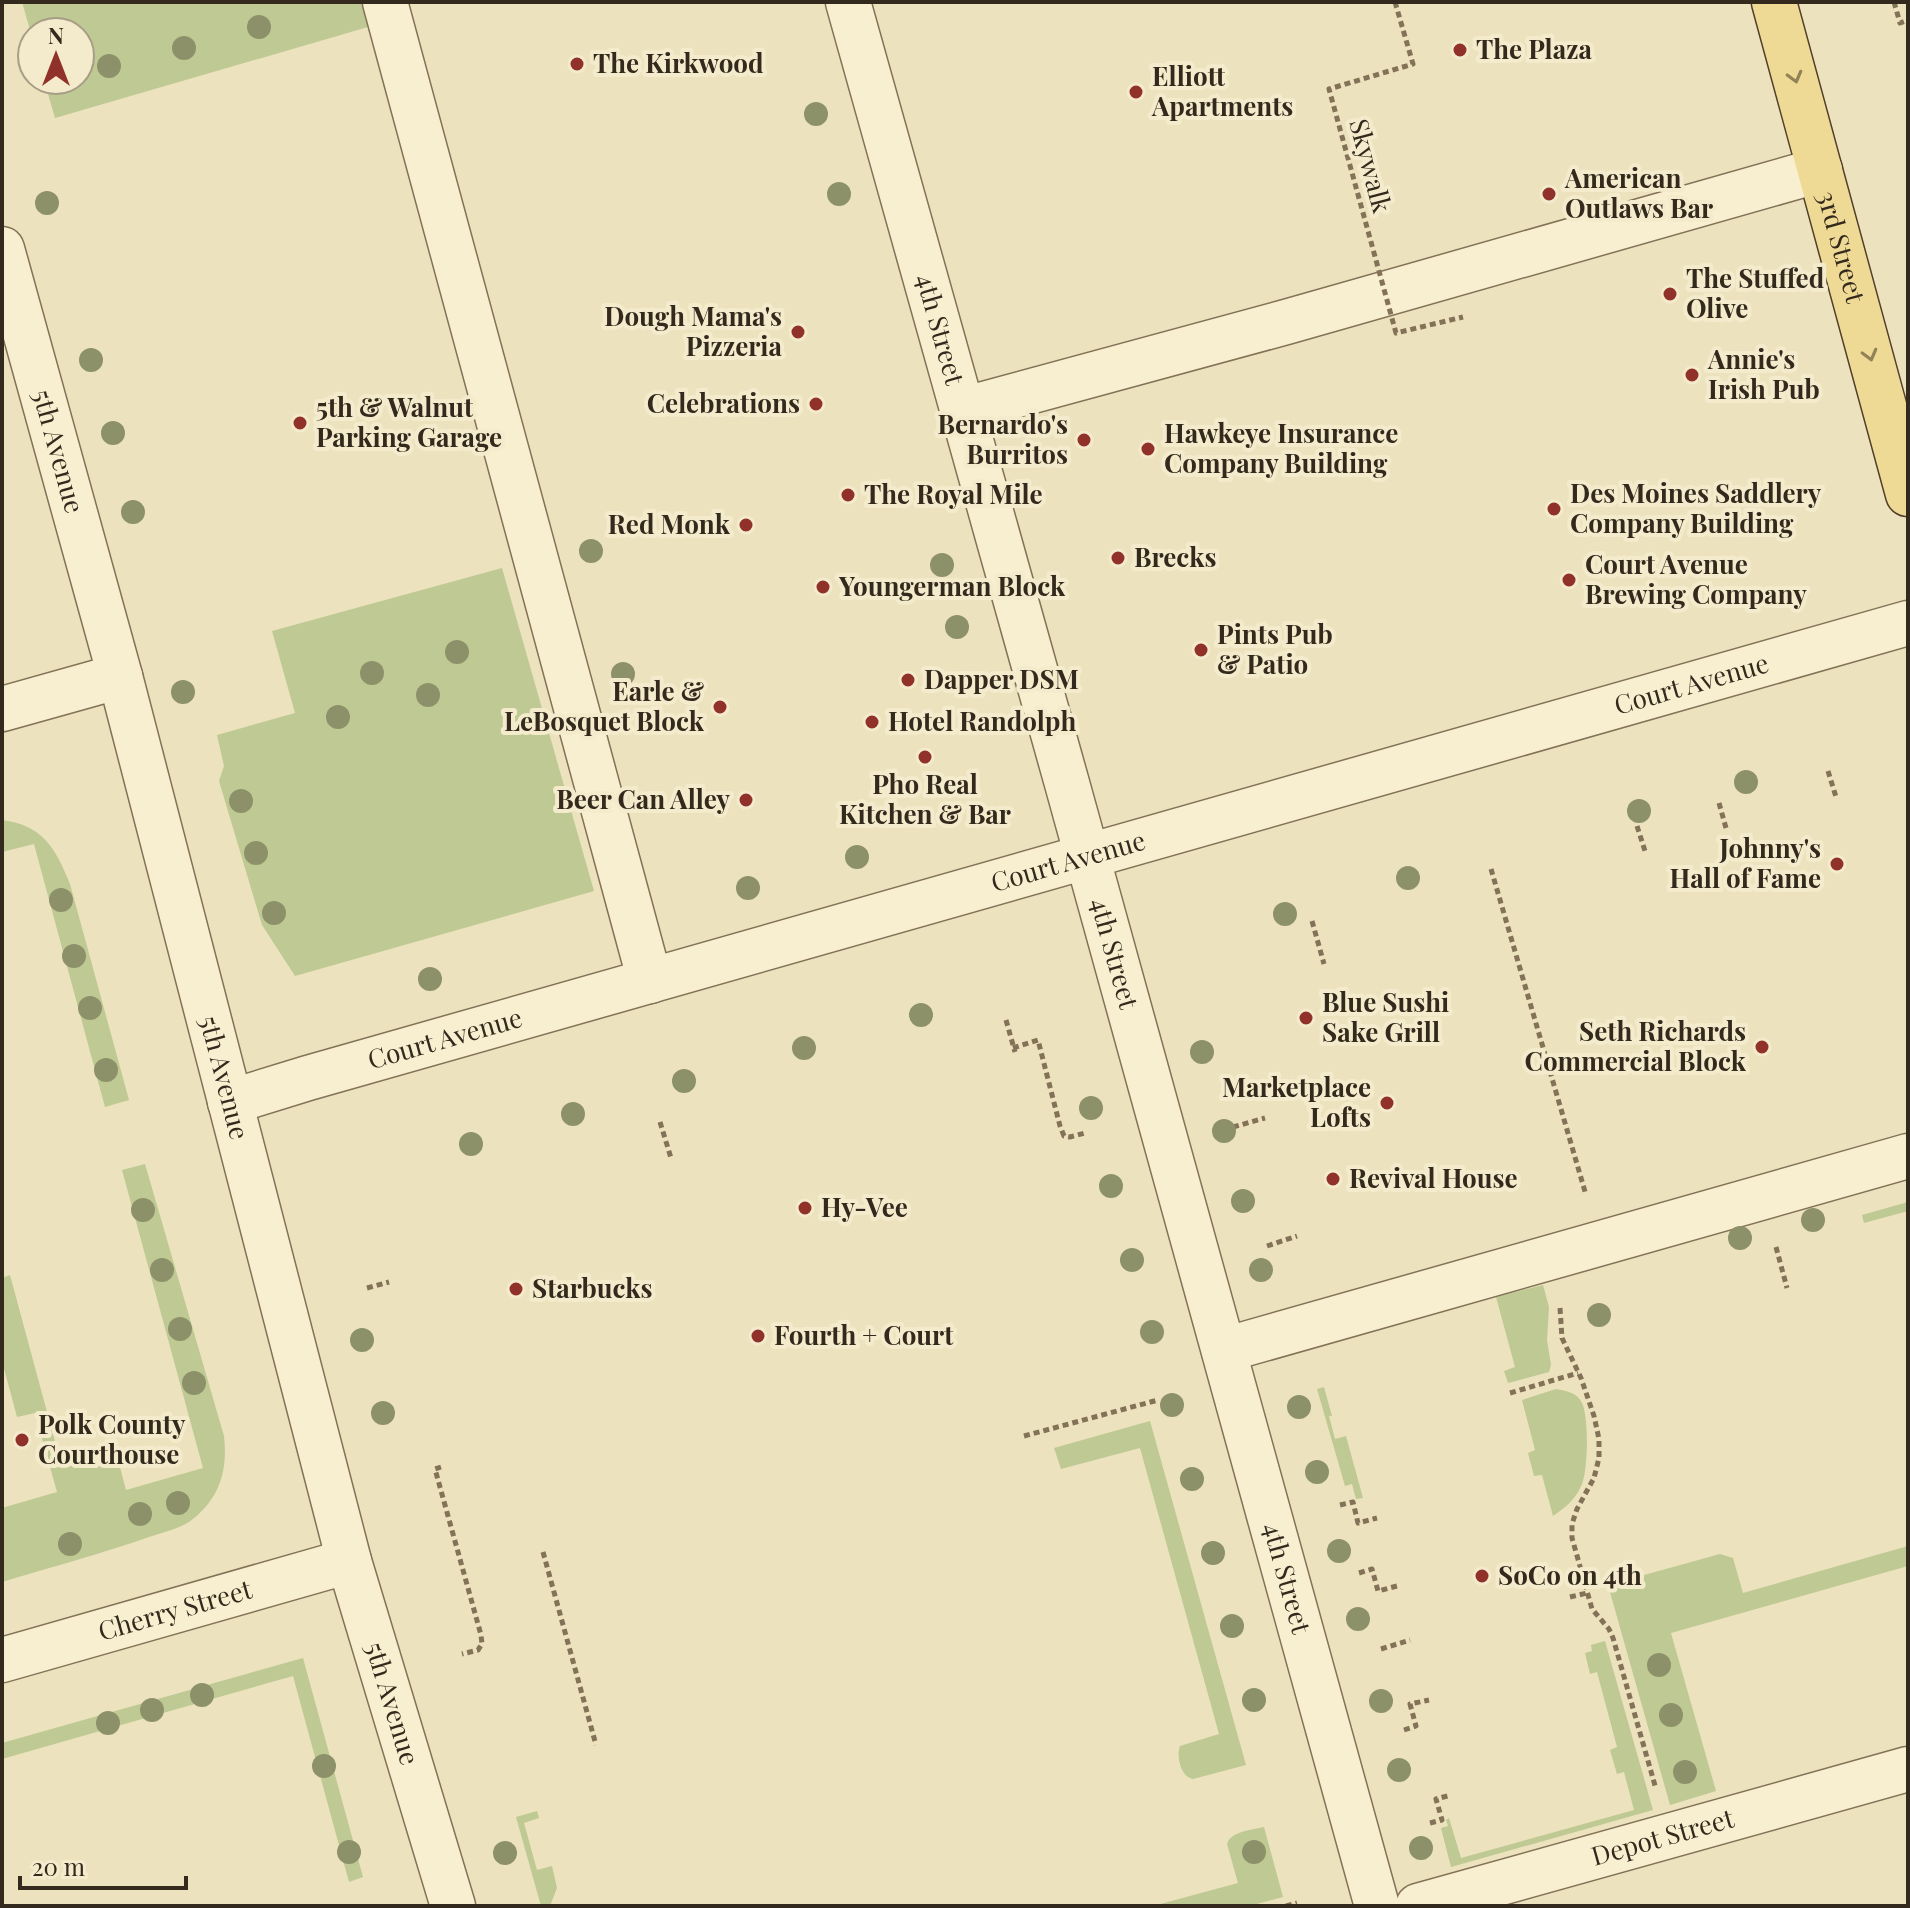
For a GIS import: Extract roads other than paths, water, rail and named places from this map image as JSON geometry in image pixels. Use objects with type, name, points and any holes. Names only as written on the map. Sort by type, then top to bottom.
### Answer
[{"type":"main road","name":"3rd Street","points":[[1774,2],[1908,494]]},
{"type":"street","points":[[385,2],[650,981]]},
{"type":"street","name":"4th Street","points":[[848,2],[1377,1906]]},
{"type":"street","points":[[962,410],[1286,322],[1820,170]]},
{"type":"street","name":"5th Avenue","points":[[2,249],[120,676],[349,1561],[453,1906]]},
{"type":"street","name":"Court Avenue","points":[[230,1102],[1908,623]]},
{"type":"street","points":[[2,709],[120,676]]},
{"type":"street","points":[[1224,1350],[1908,1156]]},
{"type":"street","name":"Cherry Street","points":[[2,1660],[349,1561]]},
{"type":"street","name":"Depot Street","points":[[1418,1906],[1908,1769]]},
{"type":"place","name":"The Plaza","points":[[1460,50]]},
{"type":"place","name":"The Kirkwood","points":[[577,64]]},
{"type":"place","name":"Elliott Apartments","points":[[1136,92]]},
{"type":"place","name":"American Outlaws Bar","points":[[1549,194]]},
{"type":"place","name":"The Stuffed Olive","points":[[1670,294]]},
{"type":"place","name":"Dough Mama's Pizzeria","points":[[798,332]]},
{"type":"place","name":"Annie's Irish Pub","points":[[1692,375]]},
{"type":"place","name":"Celebrations","points":[[816,404]]},
{"type":"place","name":"5th & Walnut Parking Garage","points":[[300,423]]},
{"type":"place","name":"Bernardo's Burritos","points":[[1084,440]]},
{"type":"place","name":"Hawkeye Insurance Company Building","points":[[1148,449]]},
{"type":"place","name":"The Royal Mile","points":[[848,495]]},
{"type":"place","name":"Des Moines Saddlery Company Building","points":[[1554,509]]},
{"type":"place","name":"Red Monk","points":[[746,525]]},
{"type":"place","name":"Brecks","points":[[1118,558]]},
{"type":"place","name":"Court Avenue Brewing Company","points":[[1569,580]]},
{"type":"place","name":"Youngerman Block","points":[[823,587]]},
{"type":"place","name":"Pints Pub & Patio","points":[[1201,650]]},
{"type":"place","name":"Dapper DSM","points":[[908,680]]},
{"type":"place","name":"Earle & LeBosquet Block","points":[[720,707]]},
{"type":"place","name":"Hotel Randolph","points":[[872,722]]},
{"type":"place","name":"Pho Real Kitchen & Bar","points":[[925,757]]},
{"type":"place","name":"Beer Can Alley","points":[[746,800]]},
{"type":"place","name":"Johnny's Hall of Fame","points":[[1837,864]]},
{"type":"place","name":"Blue Sushi Sake Grill","points":[[1306,1018]]},
{"type":"place","name":"Seth Richards Commercial Block","points":[[1762,1047]]},
{"type":"place","name":"Marketplace Lofts","points":[[1387,1103]]},
{"type":"place","name":"Revival House","points":[[1333,1179]]},
{"type":"place","name":"Hy-Vee","points":[[805,1208]]},
{"type":"place","name":"Starbucks","points":[[516,1289]]},
{"type":"place","name":"Fourth + Court","points":[[758,1336]]},
{"type":"place","name":"Polk County Courthouse","points":[[22,1440]]},
{"type":"place","name":"SoCo on 4th","points":[[1482,1576]]}]
